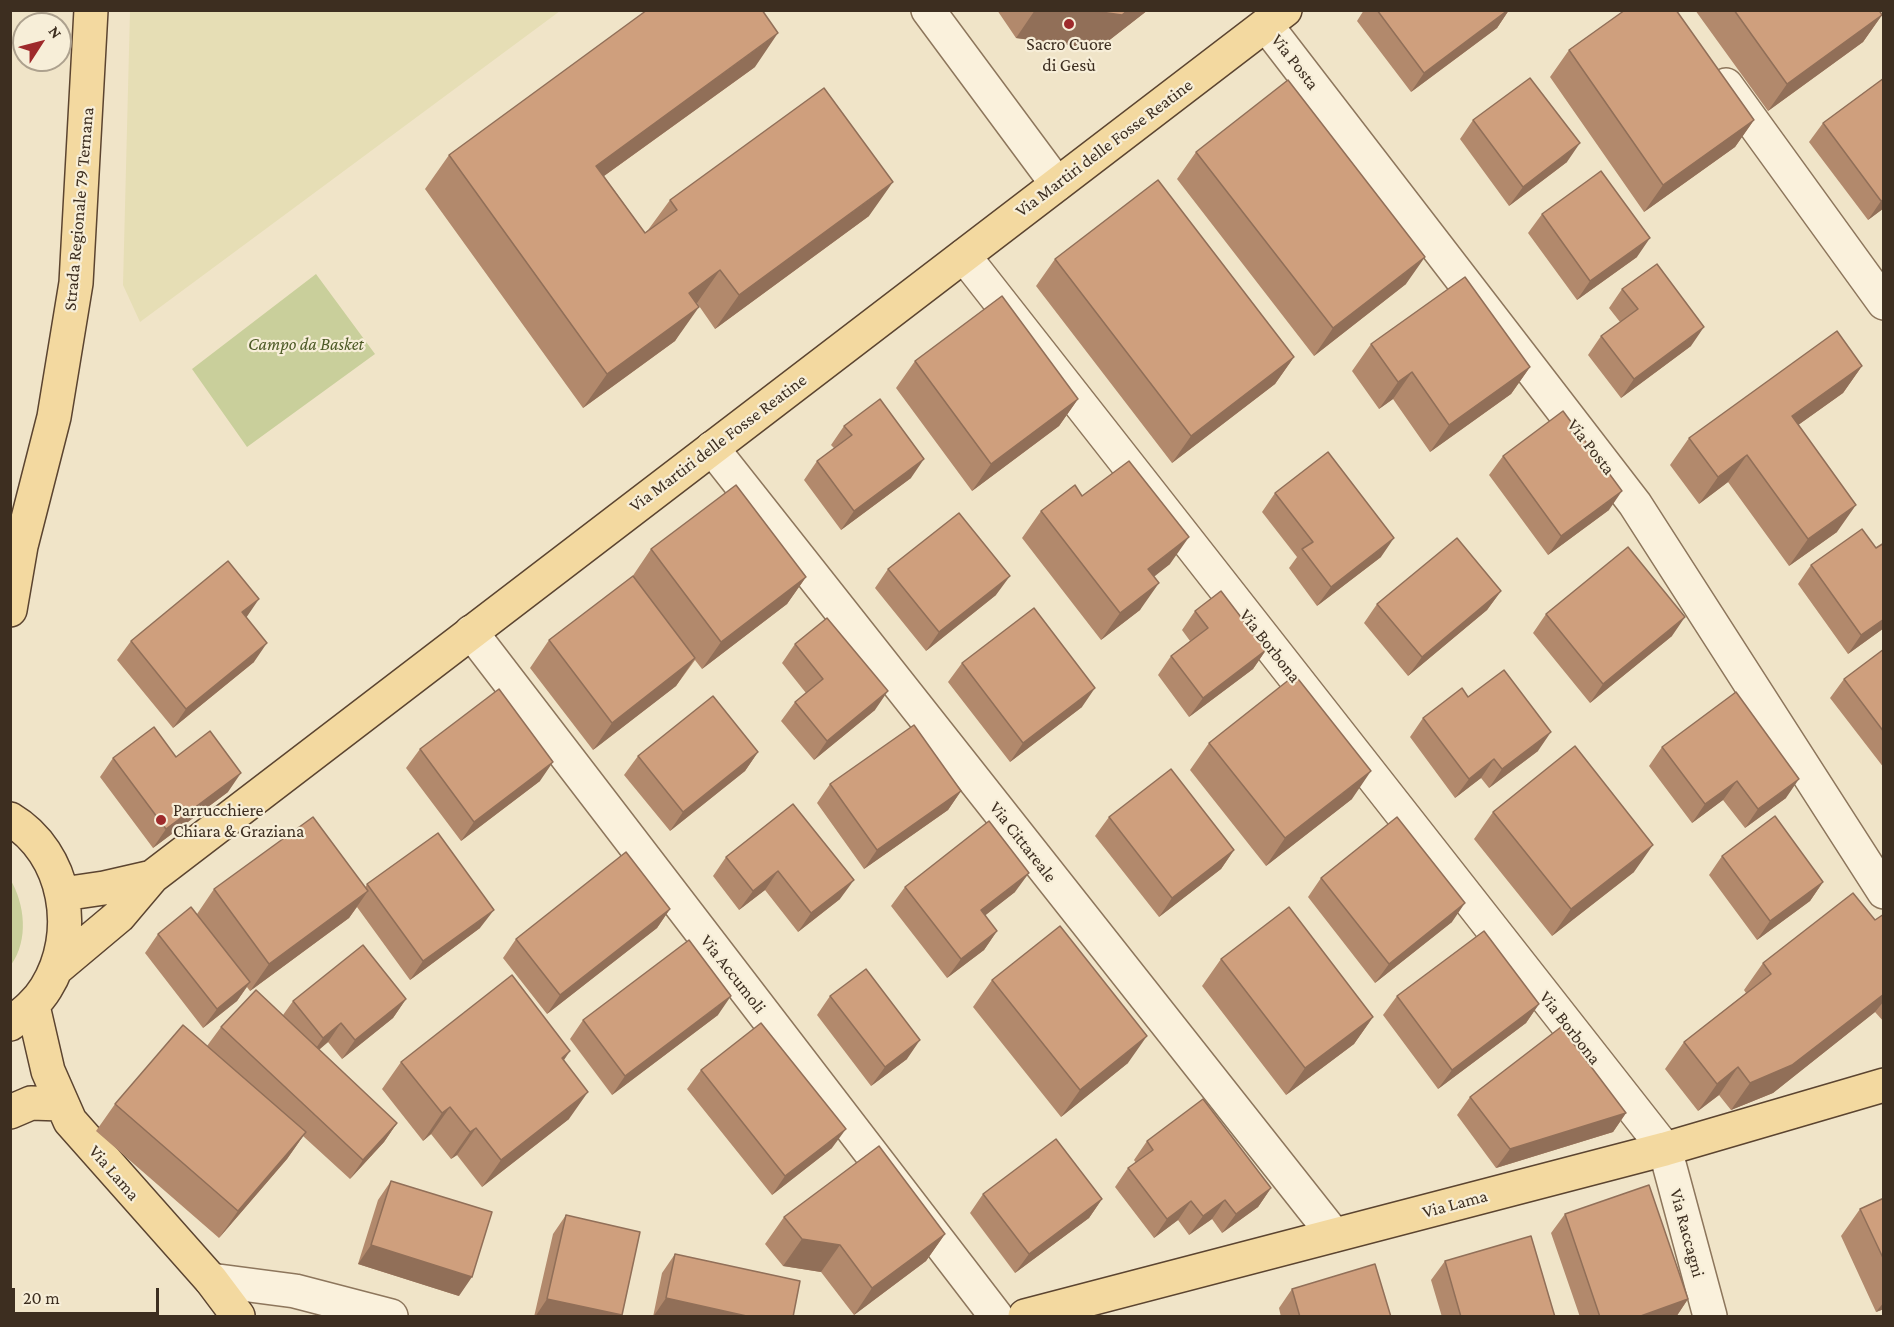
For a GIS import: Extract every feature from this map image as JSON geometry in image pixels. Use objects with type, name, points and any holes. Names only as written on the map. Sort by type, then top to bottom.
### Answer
[{"type":"main road","name":"Strada Regionale 79 Ternana","points":[[10,610],[16,559],[54,417],[76,283],[92,10]]},
{"type":"main road","name":"Via Martiri delle Fosse Reatine","points":[[57,968],[119,916],[152,877],[1275,18]]},
{"type":"main road","points":[[10,819],[37,842],[53,867],[63,894],[66,932],[57,968],[22,1015]]},
{"type":"main road","name":"Via Martiri delle Fosse Reatine","points":[[63,894],[152,877]]},
{"type":"main road","name":"Via Lama","points":[[22,1015],[70,1121],[211,1280],[238,1317]]},
{"type":"main road","name":"Via Lama","points":[[1025,1317],[1665,1149],[1884,1085]]},
{"type":"main road","points":[[10,1112],[31,1103],[62,1104]]},
{"type":"street","points":[[928,10],[1057,184]]},
{"type":"street","name":"Via Posta","points":[[1275,18],[1635,504],[1884,892]]},
{"type":"street","points":[[1706,58],[1884,303]]},
{"type":"street","name":"Via Borbona","points":[[964,256],[1665,1149]]},
{"type":"street","name":"Via Cittareale","points":[[712,448],[1334,1235]]},
{"type":"street","name":"Via Accumoli","points":[[471,632],[996,1317]]},
{"type":"street","name":"Via Raccagni","points":[[1665,1149],[1710,1317]]},
{"type":"street","points":[[211,1280],[295,1291],[391,1317]]},
{"type":"shaded area","points":[[130,10],[560,11],[140,322],[123,285]]},
{"type":"green space","name":"Campo da Basket","points":[[316,274],[375,354],[247,447],[192,369]]},
{"type":"green space","points":[[10,879],[19,899],[23,922],[21,945],[11,965]]},
{"type":"building","points":[[647,10],[762,10],[778,33],[596,166],[645,233],[677,210],[670,200],[824,88],[893,182],[739,295],[720,270],[689,293],[699,307],[607,374],[449,155]]},
{"type":"building","points":[[1087,10],[1128,10],[1122,15]]},
{"type":"building","points":[[1377,10],[1508,10],[1424,73]]},
{"type":"building","points":[[1625,10],[1676,10],[1754,120],[1663,185],[1569,50]]},
{"type":"building","points":[[1734,10],[1879,10],[1882,15],[1787,84]]},
{"type":"building","points":[[1530,78],[1580,143],[1523,187],[1473,120]]},
{"type":"building","points":[[1884,78],[1884,199],[1881,201],[1823,123]]},
{"type":"building","points":[[1288,80],[1425,257],[1333,328],[1196,152]]},
{"type":"building","points":[[1601,171],[1650,238],[1590,281],[1542,214]]},
{"type":"building","points":[[1158,180],[1294,357],[1191,436],[1055,259]]},
{"type":"building","points":[[1657,264],[1704,327],[1634,379],[1601,336],[1638,309],[1622,289]]},
{"type":"building","points":[[1465,277],[1530,367],[1449,425],[1412,372],[1398,382],[1371,344]]},
{"type":"building","points":[[1002,296],[1078,399],[991,464],[915,361]]},
{"type":"building","points":[[1837,331],[1862,366],[1792,416],[1856,505],[1808,539],[1747,455],[1718,477],[1689,438]]},
{"type":"building","points":[[880,399],[924,459],[854,511],[817,461],[852,435],[844,426]]},
{"type":"building","points":[[1563,411],[1622,491],[1561,536],[1503,456]]},
{"type":"building","points":[[1328,452],[1394,538],[1331,587],[1302,549],[1313,542],[1275,493]]},
{"type":"building","points":[[1129,461],[1189,537],[1148,569],[1159,583],[1120,613],[1041,511],[1075,485],[1082,496]]},
{"type":"building","points":[[736,485],[806,577],[721,642],[651,549]]},
{"type":"building","points":[[959,513],[1010,576],[939,632],[888,569]]},
{"type":"building","points":[[1862,529],[1876,548],[1884,543],[1884,619],[1861,635],[1811,565]]},
{"type":"building","points":[[1457,538],[1501,591],[1422,657],[1377,604]]},
{"type":"building","points":[[1628,547],[1685,617],[1603,684],[1546,614]]},
{"type":"building","points":[[228,561],[259,599],[242,612],[267,643],[186,709],[131,641]]},
{"type":"building","points":[[633,576],[695,658],[612,723],[549,640]]},
{"type":"building","points":[[1221,591],[1266,650],[1203,698],[1171,656],[1208,628],[1195,611]]},
{"type":"building","points":[[1034,608],[1095,688],[1023,743],[962,663]]},
{"type":"building","points":[[827,618],[888,691],[827,741],[795,702],[823,679],[795,644]]},
{"type":"building","points":[[1884,649],[1884,732],[1844,679]]},
{"type":"building","points":[[1504,670],[1551,732],[1502,769],[1494,759],[1469,779],[1423,718],[1462,688],[1468,697]]},
{"type":"building","points":[[1295,675],[1371,771],[1285,838],[1209,743]]},
{"type":"building","points":[[499,689],[553,762],[474,822],[420,749]]},
{"type":"building","points":[[1736,692],[1799,779],[1758,809],[1737,781],[1705,804],[1662,747]]},
{"type":"building","points":[[713,696],[758,752],[683,812],[638,756]]},
{"type":"building","points":[[914,725],[961,791],[877,850],[830,784]]},
{"type":"building","name":"Parrucchiere Chiara & Graziana","points":[[154,727],[176,757],[210,731],[241,773],[166,829],[113,758]]},
{"type":"building","points":[[1575,746],[1653,845],[1571,909],[1493,812]]},
{"type":"building","points":[[1171,769],[1234,850],[1172,898],[1109,817]]},
{"type":"building","points":[[793,804],[854,880],[811,913],[778,871],[753,891],[726,857]]},
{"type":"building","points":[[1775,816],[1823,882],[1770,921],[1722,856]]},
{"type":"building","points":[[313,817],[368,891],[269,964],[214,889]]},
{"type":"building","points":[[1397,817],[1465,903],[1389,964],[1321,878]]},
{"type":"building","points":[[989,821],[1029,873],[981,910],[997,931],[961,959],[905,887]]},
{"type":"building","points":[[438,833],[494,910],[423,961],[367,884]]},
{"type":"building","points":[[626,852],[670,909],[560,995],[516,939]]},
{"type":"building","points":[[1853,893],[1875,920],[1884,914],[1884,994],[1792,1065],[1750,1083],[1738,1067],[1717,1084],[1684,1042],[1771,974],[1763,963]]},
{"type":"building","points":[[191,907],[250,982],[217,1009],[158,934]]},
{"type":"building","points":[[1289,907],[1373,1017],[1305,1068],[1221,959]]},
{"type":"building","points":[[1060,926],[1147,1036],[1080,1090],[992,980]]},
{"type":"building","points":[[1484,931],[1539,1004],[1452,1070],[1397,996]]},
{"type":"building","points":[[689,940],[731,996],[625,1076],[583,1020]]},
{"type":"building","points":[[363,945],[406,999],[355,1040],[341,1023],[323,1038],[293,1001]]},
{"type":"building","points":[[866,969],[920,1040],[885,1067],[830,996]]},
{"type":"building","points":[[512,975],[570,1051],[562,1058],[588,1092],[501,1160],[476,1128],[470,1132],[450,1107],[442,1113],[401,1062]]},
{"type":"building","points":[[256,990],[397,1123],[363,1160],[221,1027]]},
{"type":"building","points":[[761,1023],[846,1129],[785,1176],[701,1070]]},
{"type":"building","points":[[183,1025],[306,1132],[238,1211],[115,1104]]},
{"type":"building","points":[[1561,1027],[1626,1113],[1510,1149],[1470,1097]]},
{"type":"building","points":[[1203,1099],[1271,1188],[1236,1214],[1225,1200],[1203,1216],[1191,1201],[1167,1219],[1128,1168],[1153,1150],[1147,1141]]},
{"type":"building","points":[[1056,1139],[1102,1199],[1029,1254],[983,1194]]},
{"type":"building","points":[[879,1146],[945,1234],[872,1288],[840,1245],[802,1239],[784,1217]]},
{"type":"building","points":[[391,1181],[492,1212],[472,1277],[371,1245]]},
{"type":"building","points":[[1649,1185],[1688,1299],[1638,1317],[1600,1317],[1565,1214]]},
{"type":"building","points":[[1884,1198],[1884,1260],[1860,1209]]},
{"type":"building","points":[[566,1215],[640,1232],[622,1315],[547,1299]]},
{"type":"building","points":[[1531,1236],[1555,1317],[1461,1317],[1445,1261]]},
{"type":"building","points":[[675,1254],[800,1281],[793,1317],[751,1317],[666,1298]]},
{"type":"building","points":[[1375,1264],[1391,1317],[1300,1317],[1292,1289]]},
{"type":"place","name":"Sacro Cuore di Gesù","points":[[1069,24]]},
{"type":"place","name":"Parrucchiere Chiara & Graziana","points":[[161,820]]}]
